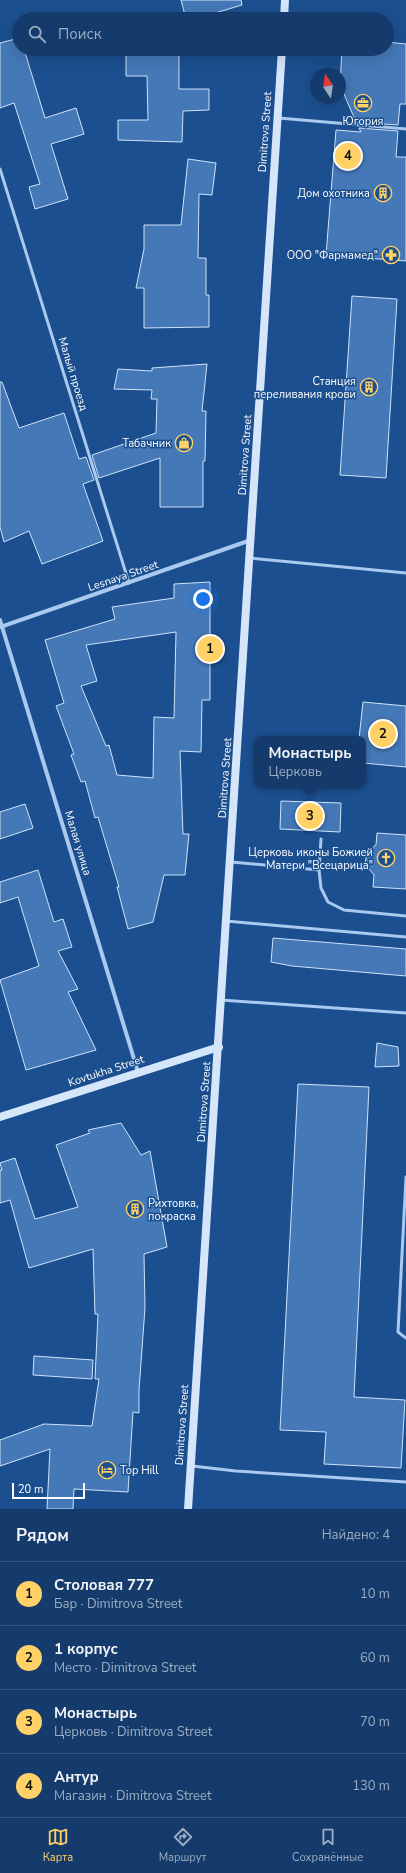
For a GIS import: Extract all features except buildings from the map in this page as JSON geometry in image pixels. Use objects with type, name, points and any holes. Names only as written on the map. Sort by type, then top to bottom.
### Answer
[{"type":"street","points":[[284,12],[285,0]]},
{"type":"street","name":"Dimitrova Street","points":[[188,1509],[231,862],[281,56]]},
{"type":"street","name":"Lesnaya Street","points":[[1,627],[129,584],[251,540]]},
{"type":"street","name":"Малая улица","points":[[0,620],[138,1072]]},
{"type":"street","name":"Kovtukha Street","points":[[0,1117],[219,1047]]},
{"type":"lane","points":[[277,118],[406,129]]},
{"type":"lane","name":"Малый проезд","points":[[0,169],[129,584]]},
{"type":"lane","points":[[250,558],[406,573]]},
{"type":"lane","points":[[321,839],[319,870],[321,888],[328,902],[344,910],[406,916]]},
{"type":"lane","points":[[231,862],[319,870]]},
{"type":"lane","points":[[226,921],[406,937]]},
{"type":"lane","points":[[221,1000],[406,1013]]},
{"type":"lane","points":[[406,1177],[398,1332],[406,1338]]},
{"type":"lane","points":[[191,1466],[406,1482]]},
{"type":"place","name":"Югория","points":[[363,103]]},
{"type":"place","name":"Антур","points":[[348,156]]},
{"type":"place","name":"Дом охотника","points":[[383,193]]},
{"type":"place","name":"ООО \"Фармамед\"","points":[[391,255]]},
{"type":"place","name":"Станция переливания крови","points":[[369,387]]},
{"type":"place","name":"Табачник","points":[[184,443]]},
{"type":"place","name":"Столовая 777","points":[[210,649]]},
{"type":"place","name":"1 корпус","points":[[383,734]]},
{"type":"place","name":"Монастырь","points":[[310,816]]},
{"type":"place","name":"Церковь иконы Божией Матери \"Всецарица\"","points":[[386,858]]},
{"type":"place","name":"Рихтовка, покраска","points":[[135,1209]]},
{"type":"place","name":"Top Hill","points":[[107,1470]]}]
